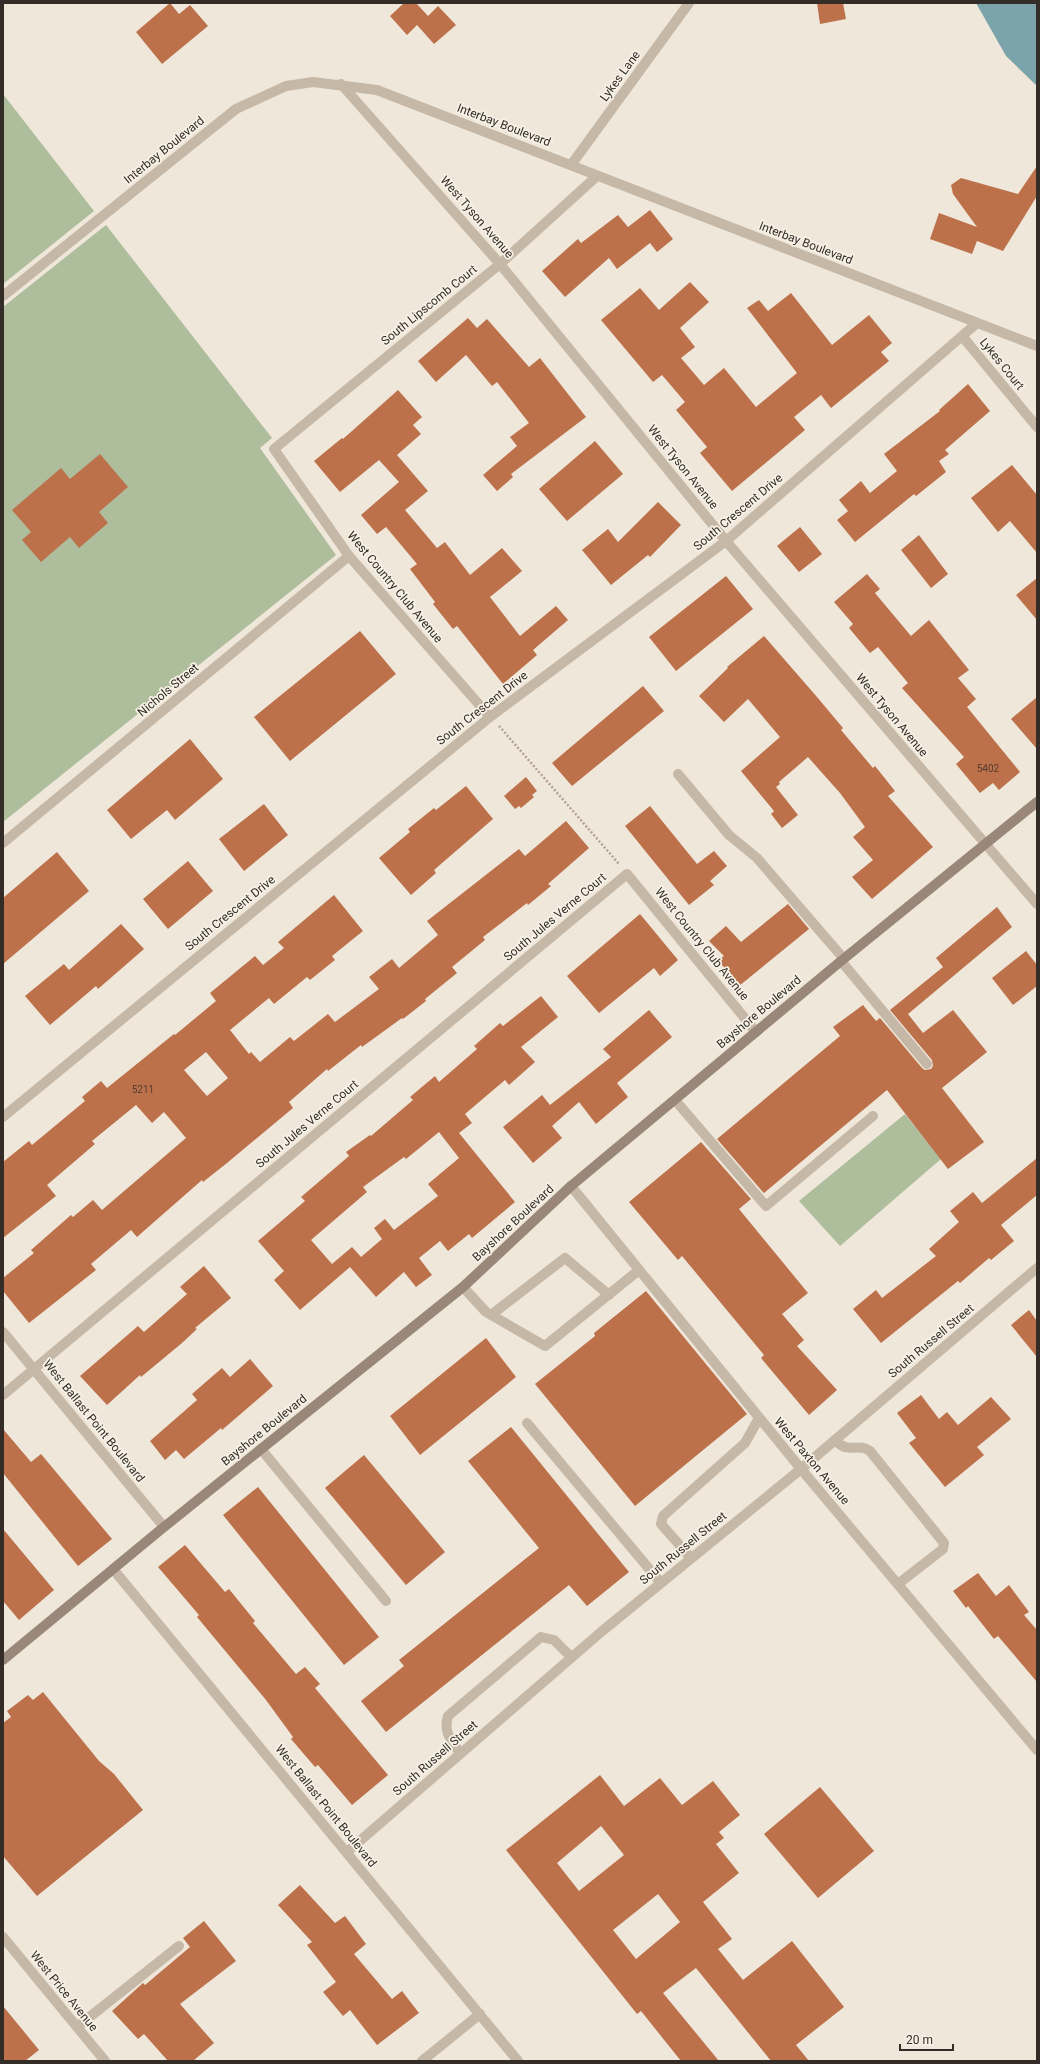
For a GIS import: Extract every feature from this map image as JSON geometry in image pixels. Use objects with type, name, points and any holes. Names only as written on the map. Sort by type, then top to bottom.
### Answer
[{"type":"street","name":"Lykes Lane","points":[[571,165],[689,3]]},
{"type":"street","name":"Interbay Boulevard","points":[[3,296],[236,110],[286,86],[313,82],[341,84],[377,90],[1037,346]]},
{"type":"street","name":"West Tyson Avenue","points":[[341,84],[500,264],[726,541],[984,844],[1037,904]]},
{"type":"street","name":"South Lipscomb Court","points":[[274,449],[500,264],[597,176]]},
{"type":"street","name":"South Crescent Drive","points":[[3,1117],[490,716],[726,541],[977,323]]},
{"type":"street","name":"Lykes Court","points":[[962,336],[1037,427]]},
{"type":"street","name":"West Country Club Avenue","points":[[274,449],[349,556],[490,716]]},
{"type":"street","name":"Nichols Street","points":[[3,843],[349,556]]},
{"type":"street","points":[[678,774],[729,834],[757,858],[926,1064]]},
{"type":"street","name":"Bayshore Boulevard","points":[[3,1660],[164,1527],[463,1287],[571,1186],[842,960],[1037,802]]},
{"type":"street","name":"West Country Club Avenue","points":[[627,874],[756,1032]]},
{"type":"street","name":"South Jules Verne Court","points":[[3,1395],[627,874]]},
{"type":"street","points":[[675,1100],[766,1206],[873,1116]]},
{"type":"street","name":"West Paxton Avenue","points":[[571,1186],[801,1469],[1037,1750]]},
{"type":"street","points":[[491,1315],[565,1258],[609,1295]]},
{"type":"street","name":"South Russell Street","points":[[347,1852],[571,1658],[801,1469],[1037,1268]]},
{"type":"street","points":[[463,1287],[486,1312],[545,1346],[639,1270]]},
{"type":"street","name":"West Ballast Point Boulevard","points":[[3,1332],[164,1527]]},
{"type":"street","points":[[691,1558],[661,1524],[663,1516],[745,1443],[760,1418]]},
{"type":"street","points":[[527,1423],[661,1583]]},
{"type":"street","points":[[835,1440],[840,1446],[847,1449],[861,1448],[870,1451],[944,1542],[943,1549],[898,1584]]},
{"type":"street","points":[[261,1449],[386,1601]]},
{"type":"street","name":"West Ballast Point Boulevard","points":[[113,1569],[518,2061]]},
{"type":"street","points":[[460,1753],[446,1734],[448,1716],[541,1637],[554,1640],[571,1658]]},
{"type":"street","name":"West Price Avenue","points":[[3,1937],[104,2061]]},
{"type":"street","points":[[77,2027],[178,1946]]},
{"type":"street","points":[[422,2061],[480,2014]]},
{"type":"path","points":[[490,716],[627,874]]},
{"type":"green space","points":[[3,94],[94,211],[3,284]]},
{"type":"green space","points":[[106,225],[272,438],[260,448],[336,555],[3,822],[3,307]]},
{"type":"green space","points":[[905,1114],[941,1159],[840,1246],[799,1201]]},
{"type":"water","points":[[976,3],[1037,3],[1037,86],[1006,56]]},
{"type":"building","points":[[170,3],[179,14],[190,5],[208,26],[162,64],[136,32]]},
{"type":"building","points":[[404,3],[416,3],[428,16],[438,6],[456,25],[434,44],[417,25],[407,35],[390,16]]},
{"type":"building","points":[[817,3],[843,3],[846,19],[820,24]]},
{"type":"building","points":[[1037,166],[1037,196],[1003,251],[977,241],[972,254],[930,239],[939,213],[977,227],[953,194],[951,185],[961,178],[1018,194]]},
{"type":"building","points":[[650,210],[673,239],[657,252],[650,243],[617,269],[609,258],[565,297],[542,271],[578,239],[581,243],[618,215],[628,227]]},
{"type":"building","points":[[690,282],[709,302],[680,328],[695,347],[681,358],[704,385],[724,368],[756,407],[797,373],[747,308],[759,300],[768,311],[791,293],[832,345],[869,315],[892,343],[881,352],[889,361],[831,408],[821,395],[794,417],[805,430],[732,491],[700,453],[707,447],[676,410],[685,402],[662,375],[653,382],[601,320],[640,288],[659,310]]},
{"type":"building","points":[[468,318],[477,328],[487,319],[529,367],[540,358],[586,417],[511,474],[513,477],[497,491],[483,475],[517,446],[510,437],[529,423],[497,382],[492,386],[466,355],[436,382],[418,361]]},
{"type":"building","points":[[968,384],[990,411],[945,450],[949,454],[939,461],[946,472],[916,496],[914,494],[855,542],[837,520],[848,511],[839,500],[861,481],[870,493],[897,471],[884,454],[940,411],[939,410]]},
{"type":"building","points":[[398,390],[422,417],[413,425],[421,434],[397,455],[428,491],[405,510],[437,548],[445,542],[470,575],[502,548],[522,571],[490,597],[520,636],[556,606],[568,620],[533,650],[537,655],[503,684],[457,626],[453,629],[433,604],[435,602],[410,569],[417,564],[386,527],[377,534],[361,515],[399,482],[379,460],[340,492],[314,461],[342,438],[343,439]]},
{"type":"building","points":[[595,441],[623,474],[567,521],[539,489]]},
{"type":"building","points":[[100,454],[128,487],[99,512],[108,523],[79,548],[70,537],[41,562],[22,540],[31,532],[12,510],[61,468],[70,479]]},
{"type":"building","points":[[1012,465],[1037,495],[1037,553],[1010,521],[998,532],[971,498]]},
{"type":"building","points":[[658,502],[681,525],[650,557],[648,555],[611,585],[582,550],[608,529],[618,542]]},
{"type":"building","points":[[800,527],[822,554],[799,572],[777,546]]},
{"type":"building","points":[[919,535],[948,574],[931,588],[901,550]]},
{"type":"building","points":[[867,574],[880,589],[875,593],[911,636],[929,620],[969,670],[958,678],[976,699],[967,707],[1020,772],[999,790],[993,783],[980,793],[956,764],[964,757],[902,688],[908,683],[878,647],[870,653],[849,628],[853,624],[834,602]]},
{"type":"building","points":[[726,576],[753,609],[676,671],[649,637]]},
{"type":"building","points":[[1037,578],[1037,620],[1016,595]]},
{"type":"building","points":[[360,631],[396,674],[290,761],[254,717]]},
{"type":"building","points":[[764,636],[843,728],[841,730],[873,768],[875,766],[895,791],[888,796],[933,847],[872,899],[852,877],[873,860],[853,837],[865,827],[840,793],[808,757],[779,782],[780,784],[776,787],[798,815],[782,828],[771,814],[774,811],[741,771],[780,737],[748,699],[724,722],[699,696],[728,668],[727,667]]},
{"type":"building","points":[[643,686],[664,711],[572,786],[552,763]]},
{"type":"building","points":[[1037,697],[1037,749],[1011,719]]},
{"type":"building","points":[[190,739],[223,779],[175,820],[167,810],[131,839],[107,810]]},
{"type":"building","points":[[526,777],[537,791],[532,795],[534,797],[521,808],[519,806],[515,809],[504,796]]},
{"type":"building","points":[[466,786],[493,819],[434,870],[436,873],[411,895],[379,858],[410,832],[408,829],[434,808],[436,810]]},
{"type":"building","points":[[264,804],[288,835],[244,871],[219,839]]},
{"type":"building","points":[[650,806],[697,864],[714,851],[727,866],[710,881],[714,885],[689,905],[625,826]]},
{"type":"building","points":[[566,821],[589,848],[548,884],[551,886],[528,905],[527,903],[483,937],[485,940],[452,967],[457,973],[425,999],[426,1001],[362,1047],[361,1045],[328,1071],[327,1069],[289,1102],[293,1108],[203,1182],[202,1180],[137,1237],[131,1230],[91,1264],[96,1270],[29,1323],[3,1291],[3,1278],[34,1253],[31,1250],[71,1215],[73,1217],[93,1200],[102,1210],[186,1138],[164,1112],[152,1123],[136,1105],[92,1141],[95,1144],[47,1185],[56,1196],[3,1238],[3,1162],[29,1141],[32,1145],[85,1101],[82,1097],[101,1081],[107,1088],[174,1034],[175,1035],[216,1001],[210,993],[255,956],[263,965],[284,948],[278,942],[334,895],[363,931],[332,956],[335,960],[310,980],[307,977],[274,1004],[269,998],[230,1030],[249,1054],[251,1052],[260,1062],[290,1037],[294,1041],[328,1014],[335,1022],[379,989],[369,977],[392,959],[399,968],[438,935],[427,921],[519,849],[525,856]],"holes":[[[206,1052],[228,1078],[207,1096],[184,1070]]]},
{"type":"building","points":[[57,852],[89,891],[3,964],[3,898]]},
{"type":"building","points":[[188,861],[213,891],[168,929],[143,899]]},
{"type":"building","points":[[788,904],[809,929],[739,986],[718,960],[724,956],[709,941],[726,926],[741,942]]},
{"type":"building","points":[[997,907],[1012,927],[908,1014],[923,1033],[953,1010],[987,1052],[942,1088],[984,1142],[948,1169],[887,1090],[764,1193],[717,1139],[840,1036],[833,1027],[863,1005],[876,1021],[880,1018],[922,1068],[925,1070],[931,1069],[933,1066],[932,1060],[890,1010],[943,967],[936,958]]},
{"type":"building","points":[[640,914],[678,960],[660,976],[654,968],[599,1013],[567,976]]},
{"type":"building","points":[[121,924],[144,949],[98,989],[96,986],[50,1025],[25,996],[64,964],[69,970]]},
{"type":"building","points":[[1026,951],[1037,965],[1037,986],[1013,1005],[992,978]]},
{"type":"building","points":[[541,996],[558,1017],[521,1047],[535,1062],[509,1085],[505,1080],[465,1114],[472,1123],[459,1133],[515,1202],[472,1238],[469,1234],[448,1251],[440,1241],[419,1258],[432,1275],[416,1287],[404,1272],[376,1297],[350,1267],[300,1310],[274,1280],[284,1271],[258,1241],[305,1201],[301,1197],[349,1156],[346,1152],[370,1135],[371,1136],[413,1100],[410,1097],[435,1076],[439,1082],[477,1049],[474,1046],[500,1023],[503,1026]],"holes":[[[439,1132],[459,1158],[428,1184],[438,1196],[394,1230],[385,1219],[374,1228],[382,1239],[361,1257],[352,1247],[332,1264],[311,1240],[367,1192],[363,1187],[404,1157],[406,1159]]]},
{"type":"building","points":[[649,1010],[672,1037],[617,1083],[628,1097],[596,1124],[579,1102],[552,1126],[562,1138],[533,1163],[503,1127],[542,1095],[550,1105],[611,1057],[603,1049]]},
{"type":"building","points":[[701,1142],[751,1199],[739,1209],[808,1293],[782,1314],[804,1340],[797,1346],[837,1390],[809,1415],[761,1358],[764,1355],[682,1256],[678,1260],[629,1202]]},
{"type":"building","points":[[1037,1158],[1037,1195],[1001,1225],[1014,1241],[991,1260],[989,1258],[960,1283],[958,1281],[881,1343],[853,1309],[876,1290],[882,1298],[936,1256],[929,1249],[959,1222],[950,1211],[973,1192],[982,1203]]},
{"type":"building","points":[[204,1266],[231,1298],[195,1328],[197,1329],[182,1343],[141,1377],[140,1375],[107,1405],[80,1376],[138,1326],[144,1332],[187,1294],[180,1287]]},
{"type":"building","points":[[646,1291],[747,1414],[635,1506],[535,1384],[595,1336],[594,1333]]},
{"type":"building","points":[[1029,1310],[1037,1321],[1037,1357],[1011,1325]]},
{"type":"building","points":[[486,1338],[516,1377],[420,1455],[390,1416]]},
{"type":"building","points":[[250,1359],[273,1386],[222,1430],[221,1428],[184,1459],[176,1450],[165,1460],[150,1441],[197,1400],[192,1394],[222,1368],[230,1377]]},
{"type":"building","points":[[921,1395],[939,1419],[947,1412],[958,1425],[991,1397],[1011,1419],[977,1447],[984,1455],[945,1487],[909,1443],[916,1438],[897,1413]]},
{"type":"building","points":[[511,1427],[629,1572],[587,1606],[569,1585],[386,1732],[361,1701],[404,1666],[399,1660],[539,1548],[468,1461]]},
{"type":"building","points":[[3,1429],[31,1462],[41,1454],[112,1539],[78,1566],[3,1473]]},
{"type":"building","points":[[364,1455],[445,1552],[406,1585],[325,1488]]},
{"type":"building","points":[[258,1487],[379,1637],[344,1665],[223,1515]]},
{"type":"building","points":[[3,1529],[54,1590],[19,1620],[3,1601]]},
{"type":"building","points":[[185,1545],[225,1592],[229,1589],[255,1621],[253,1623],[296,1674],[305,1667],[320,1684],[315,1688],[388,1775],[352,1805],[318,1765],[315,1767],[291,1739],[293,1737],[266,1700],[197,1617],[199,1615],[158,1567]]},
{"type":"building","points":[[978,1573],[996,1596],[1009,1585],[1029,1612],[1024,1615],[1037,1630],[1037,1682],[998,1636],[994,1639],[968,1606],[966,1608],[953,1591]]},
{"type":"building","points":[[43,1692],[99,1761],[114,1774],[143,1810],[37,1896],[3,1856],[3,1723],[11,1717],[7,1711],[28,1695],[33,1700]]},
{"type":"building","points":[[600,1775],[624,1806],[660,1778],[682,1805],[713,1781],[740,1815],[719,1832],[724,1838],[716,1844],[739,1873],[703,1902],[732,1939],[718,1949],[743,1980],[792,1941],[844,2007],[796,2045],[809,2061],[771,2061],[696,1968],[663,1993],[719,2061],[681,2061],[641,2011],[637,2014],[506,1850]],"holes":[[[601,1826],[624,1855],[579,1891],[557,1863]],[[658,1894],[680,1922],[636,1959],[613,1930]]]},
{"type":"building","points":[[820,1787],[874,1851],[818,1898],[764,1834]]},
{"type":"building","points":[[300,1885],[335,1923],[345,1916],[366,1944],[354,1954],[392,1999],[402,1991],[419,2013],[377,2045],[350,2010],[343,2016],[323,1992],[336,1982],[307,1945],[312,1942],[278,1905]]},
{"type":"building","points":[[204,1921],[236,1961],[180,2004],[214,2043],[193,2061],[168,2061],[144,2034],[138,2039],[112,2011],[143,1983],[145,1985],[190,1947],[183,1938]]},
{"type":"building","points":[[3,2006],[39,2050],[25,2061],[3,2061]]}]
